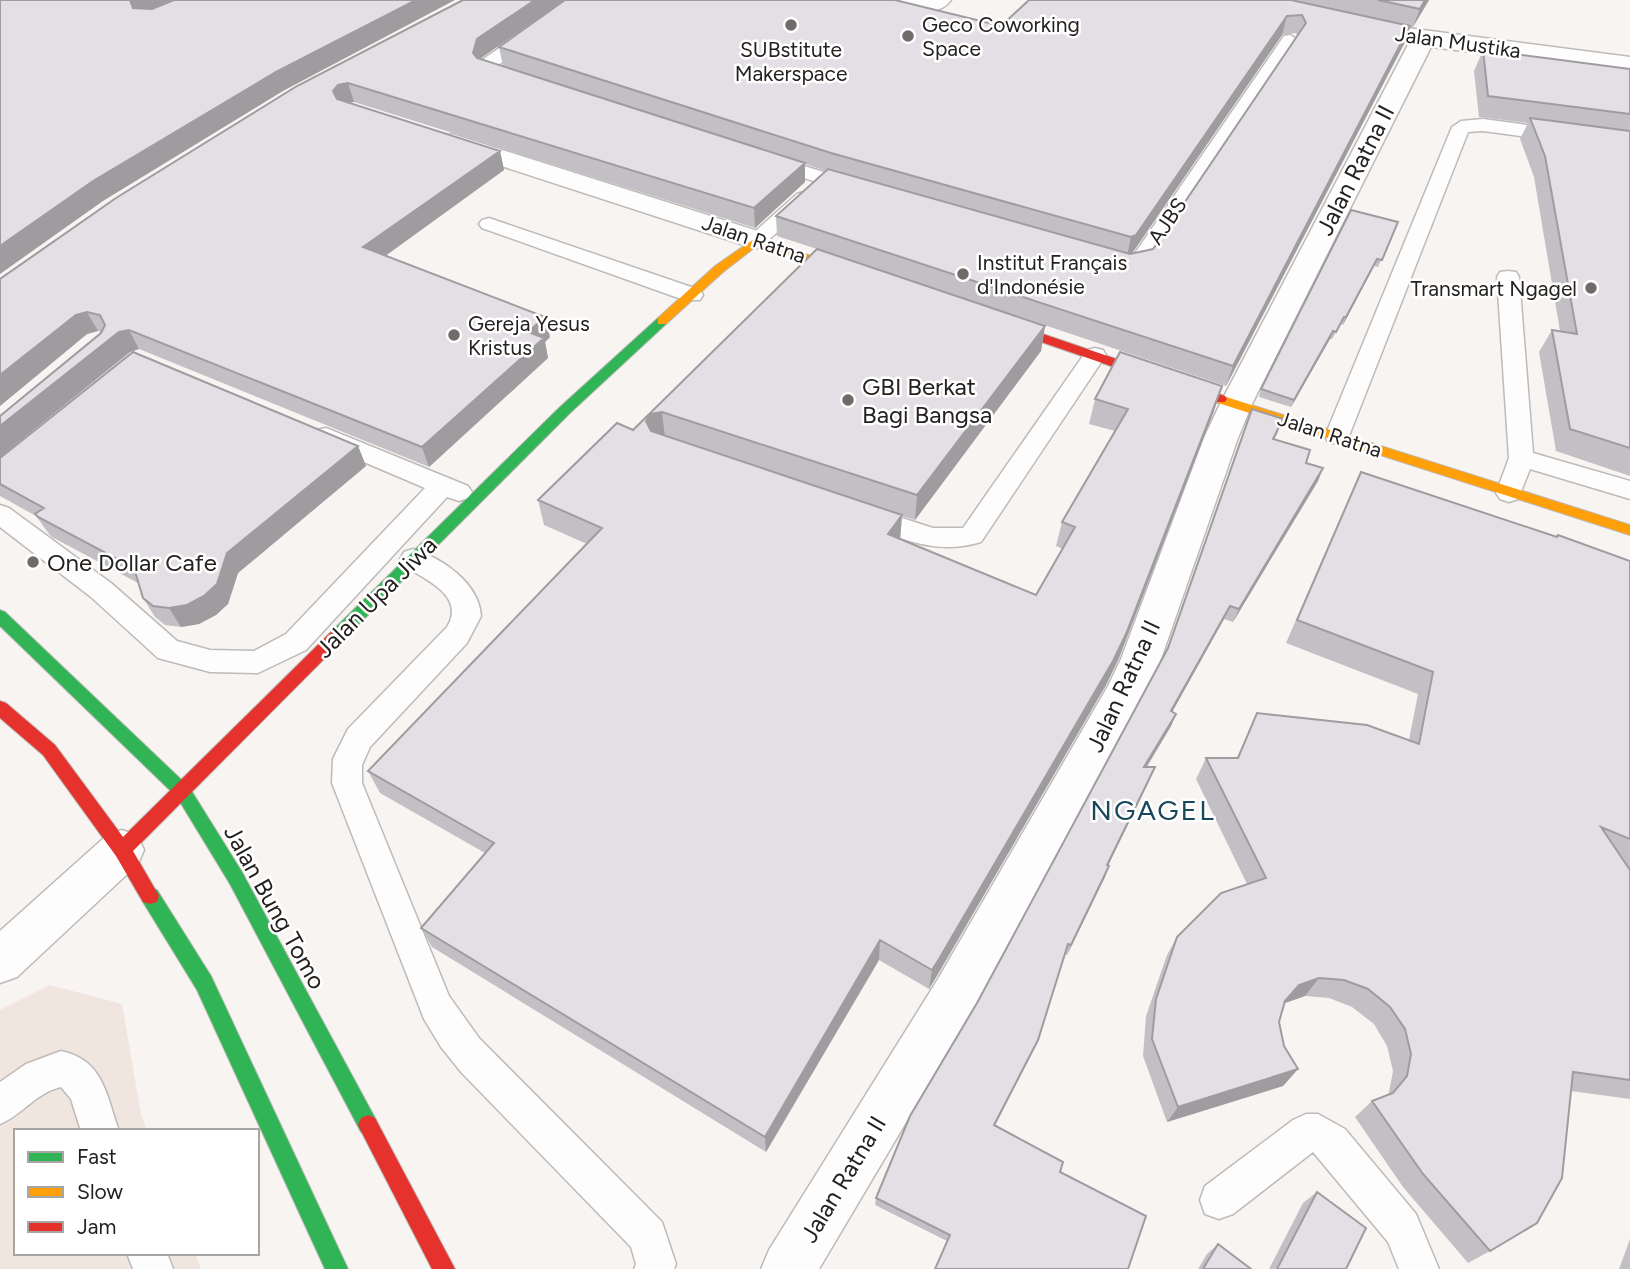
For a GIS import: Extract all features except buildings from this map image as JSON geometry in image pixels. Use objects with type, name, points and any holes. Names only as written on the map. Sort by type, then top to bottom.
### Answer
[{"type":"main road","name":"Jalan Ratna","points":[[757,240],[874,280]]},
{"type":"main road","name":"Jalan Upa Jiwa","points":[[122,850],[565,410],[757,240]]},
{"type":"main road","name":"Jalan Ratna","points":[[978,315],[1237,404],[1630,530]]},
{"type":"main road","name":"Jalan Bung Tomo","points":[[0,616],[183,792],[236,878],[444,1269]]},
{"type":"main road","points":[[0,708],[49,750],[122,850],[204,983],[337,1269]]},
{"type":"street","name":"Jalan Mustika","points":[[1382,30],[1423,39],[1630,64]]},
{"type":"street","name":"Jalan Ratna II","points":[[788,1269],[955,995],[1123,696],[1141,659],[1221,439],[1423,39]]},
{"type":"street","name":"Jalan Ratna","points":[[431,136],[757,240]]},
{"type":"street","name":"Jalan Upa Jiwa","points":[[0,961],[122,850]]},
{"type":"lane","points":[[540,87],[488,70],[488,64],[580,0]]},
{"type":"lane","points":[[908,0],[936,7],[943,0]]},
{"type":"lane","name":"AJBS","points":[[1103,260],[1126,265],[1140,262],[1290,40]]},
{"type":"lane","points":[[1337,436],[1461,127],[1483,125],[1630,145]]},
{"type":"lane","points":[[746,154],[877,194]]},
{"type":"lane","points":[[757,240],[824,179]]},
{"type":"lane","points":[[489,224],[692,295]]},
{"type":"lane","points":[[1508,277],[1521,458],[1509,493]]},
{"type":"lane","points":[[843,507],[933,538],[954,539],[972,535],[1095,355]]},
{"type":"lane","points":[[307,428],[475,498]]},
{"type":"lane","points":[[1521,458],[1630,490]]},
{"type":"lane","points":[[0,514],[101,590],[168,650],[210,661],[258,662],[296,642],[443,485]]},
{"type":"lane","points":[[413,559],[455,587],[466,601],[467,617],[457,635],[359,738],[349,753],[345,768],[347,783],[436,1007],[449,1032],[467,1055],[490,1074],[648,1236],[656,1264],[654,1269]]},
{"type":"lane","points":[[0,1106],[41,1074],[56,1069],[70,1071],[80,1079],[99,1129]]},
{"type":"lane","points":[[1219,1200],[1306,1133],[1318,1133],[1332,1142],[1402,1228],[1419,1269]]},
{"type":"shaded area","points":[[50,985],[122,1004],[141,1114],[146,1129],[14,1129],[14,1255],[196,1255],[201,1269],[0,1269],[0,1010]]},
{"type":"traffic: fast","points":[[336,637],[565,410],[662,321]]},
{"type":"traffic: fast","points":[[0,616],[183,792]]},
{"type":"traffic: fast","points":[[183,792],[236,878],[368,1125]]},
{"type":"traffic: fast","points":[[150,896],[204,983],[337,1269]]},
{"type":"traffic: slow","points":[[662,321],[719,269],[757,240],[856,274]]},
{"type":"traffic: slow","points":[[1220,399],[1630,530]]},
{"type":"traffic: jam","points":[[993,321],[1220,399]]},
{"type":"traffic: jam","points":[[150,896],[122,850],[336,637]]},
{"type":"traffic: jam","points":[[0,708],[49,750],[122,850]]},
{"type":"traffic: jam","points":[[368,1125],[444,1269]]},
{"type":"place","name":"SUBstitute Makerspace","points":[[791,25]]},
{"type":"place","name":"Geco Coworking Space","points":[[908,36]]},
{"type":"place","name":"Institut Français d'Indonésie","points":[[963,274]]},
{"type":"place","name":"Transmart Ngagel","points":[[1591,288]]},
{"type":"place","name":"Gereja Yesus Kristus","points":[[454,335]]},
{"type":"place","name":"GBI Berkat Bagi Bangsa","points":[[848,400]]},
{"type":"place","name":"One Dollar Cafe","points":[[33,562]]},
{"type":"district","name":"NGAGEL","points":[[1153,810]]}]
